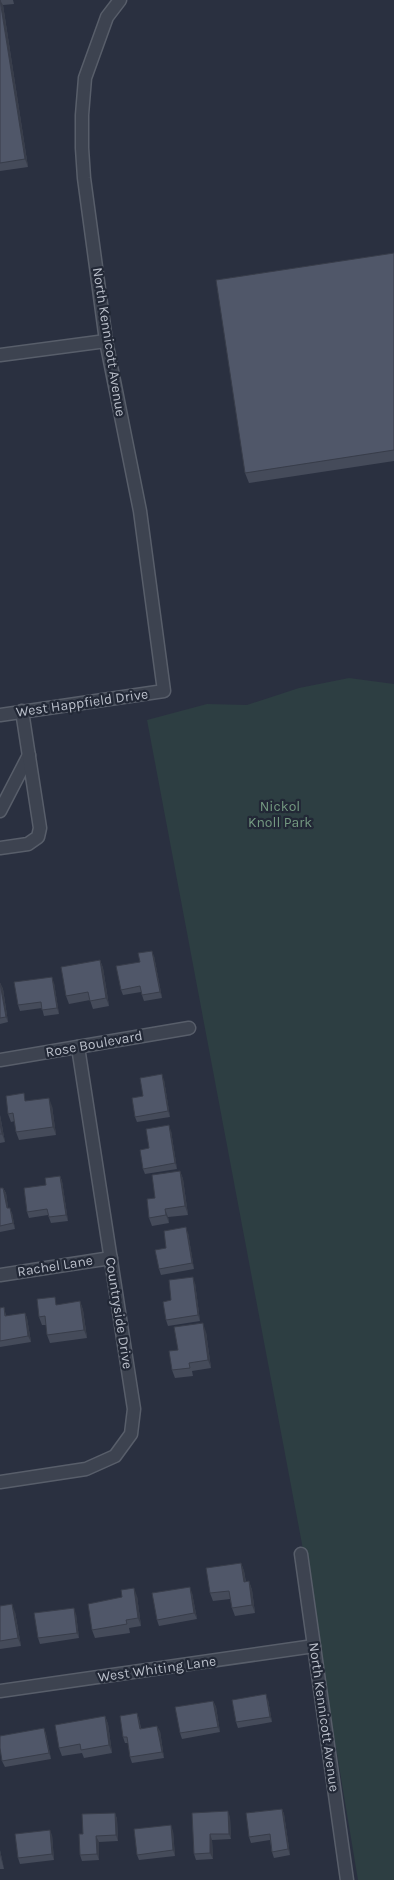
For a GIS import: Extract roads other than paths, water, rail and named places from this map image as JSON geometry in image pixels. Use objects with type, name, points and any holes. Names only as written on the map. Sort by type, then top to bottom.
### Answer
[{"type":"street","name":"North Kennicott Avenue","points":[[120,0],[107,17],[85,78],[82,115],[84,178],[106,341],[140,511],[164,691]]},
{"type":"street","points":[[0,355],[106,341]]},
{"type":"street","name":"West Happfield Drive","points":[[0,715],[164,691]]},
{"type":"street","points":[[0,848],[28,844],[38,837],[40,828],[22,711]]},
{"type":"street","points":[[0,811],[29,755]]},
{"type":"street","name":"Rose Boulevard","points":[[0,1060],[189,1028]]},
{"type":"street","name":"Countryside Drive","points":[[0,1482],[86,1468],[115,1456],[131,1434],[134,1409],[78,1047]]},
{"type":"street","name":"Rachel Lane","points":[[0,1275],[110,1258]]},
{"type":"street","name":"North Kennicott Avenue","points":[[301,1554],[347,1880]]},
{"type":"street","name":"West Whiting Lane","points":[[0,1691],[314,1646]]},
{"type":"park label","name":"Nickol Knoll Park","points":[[280,814]]}]
